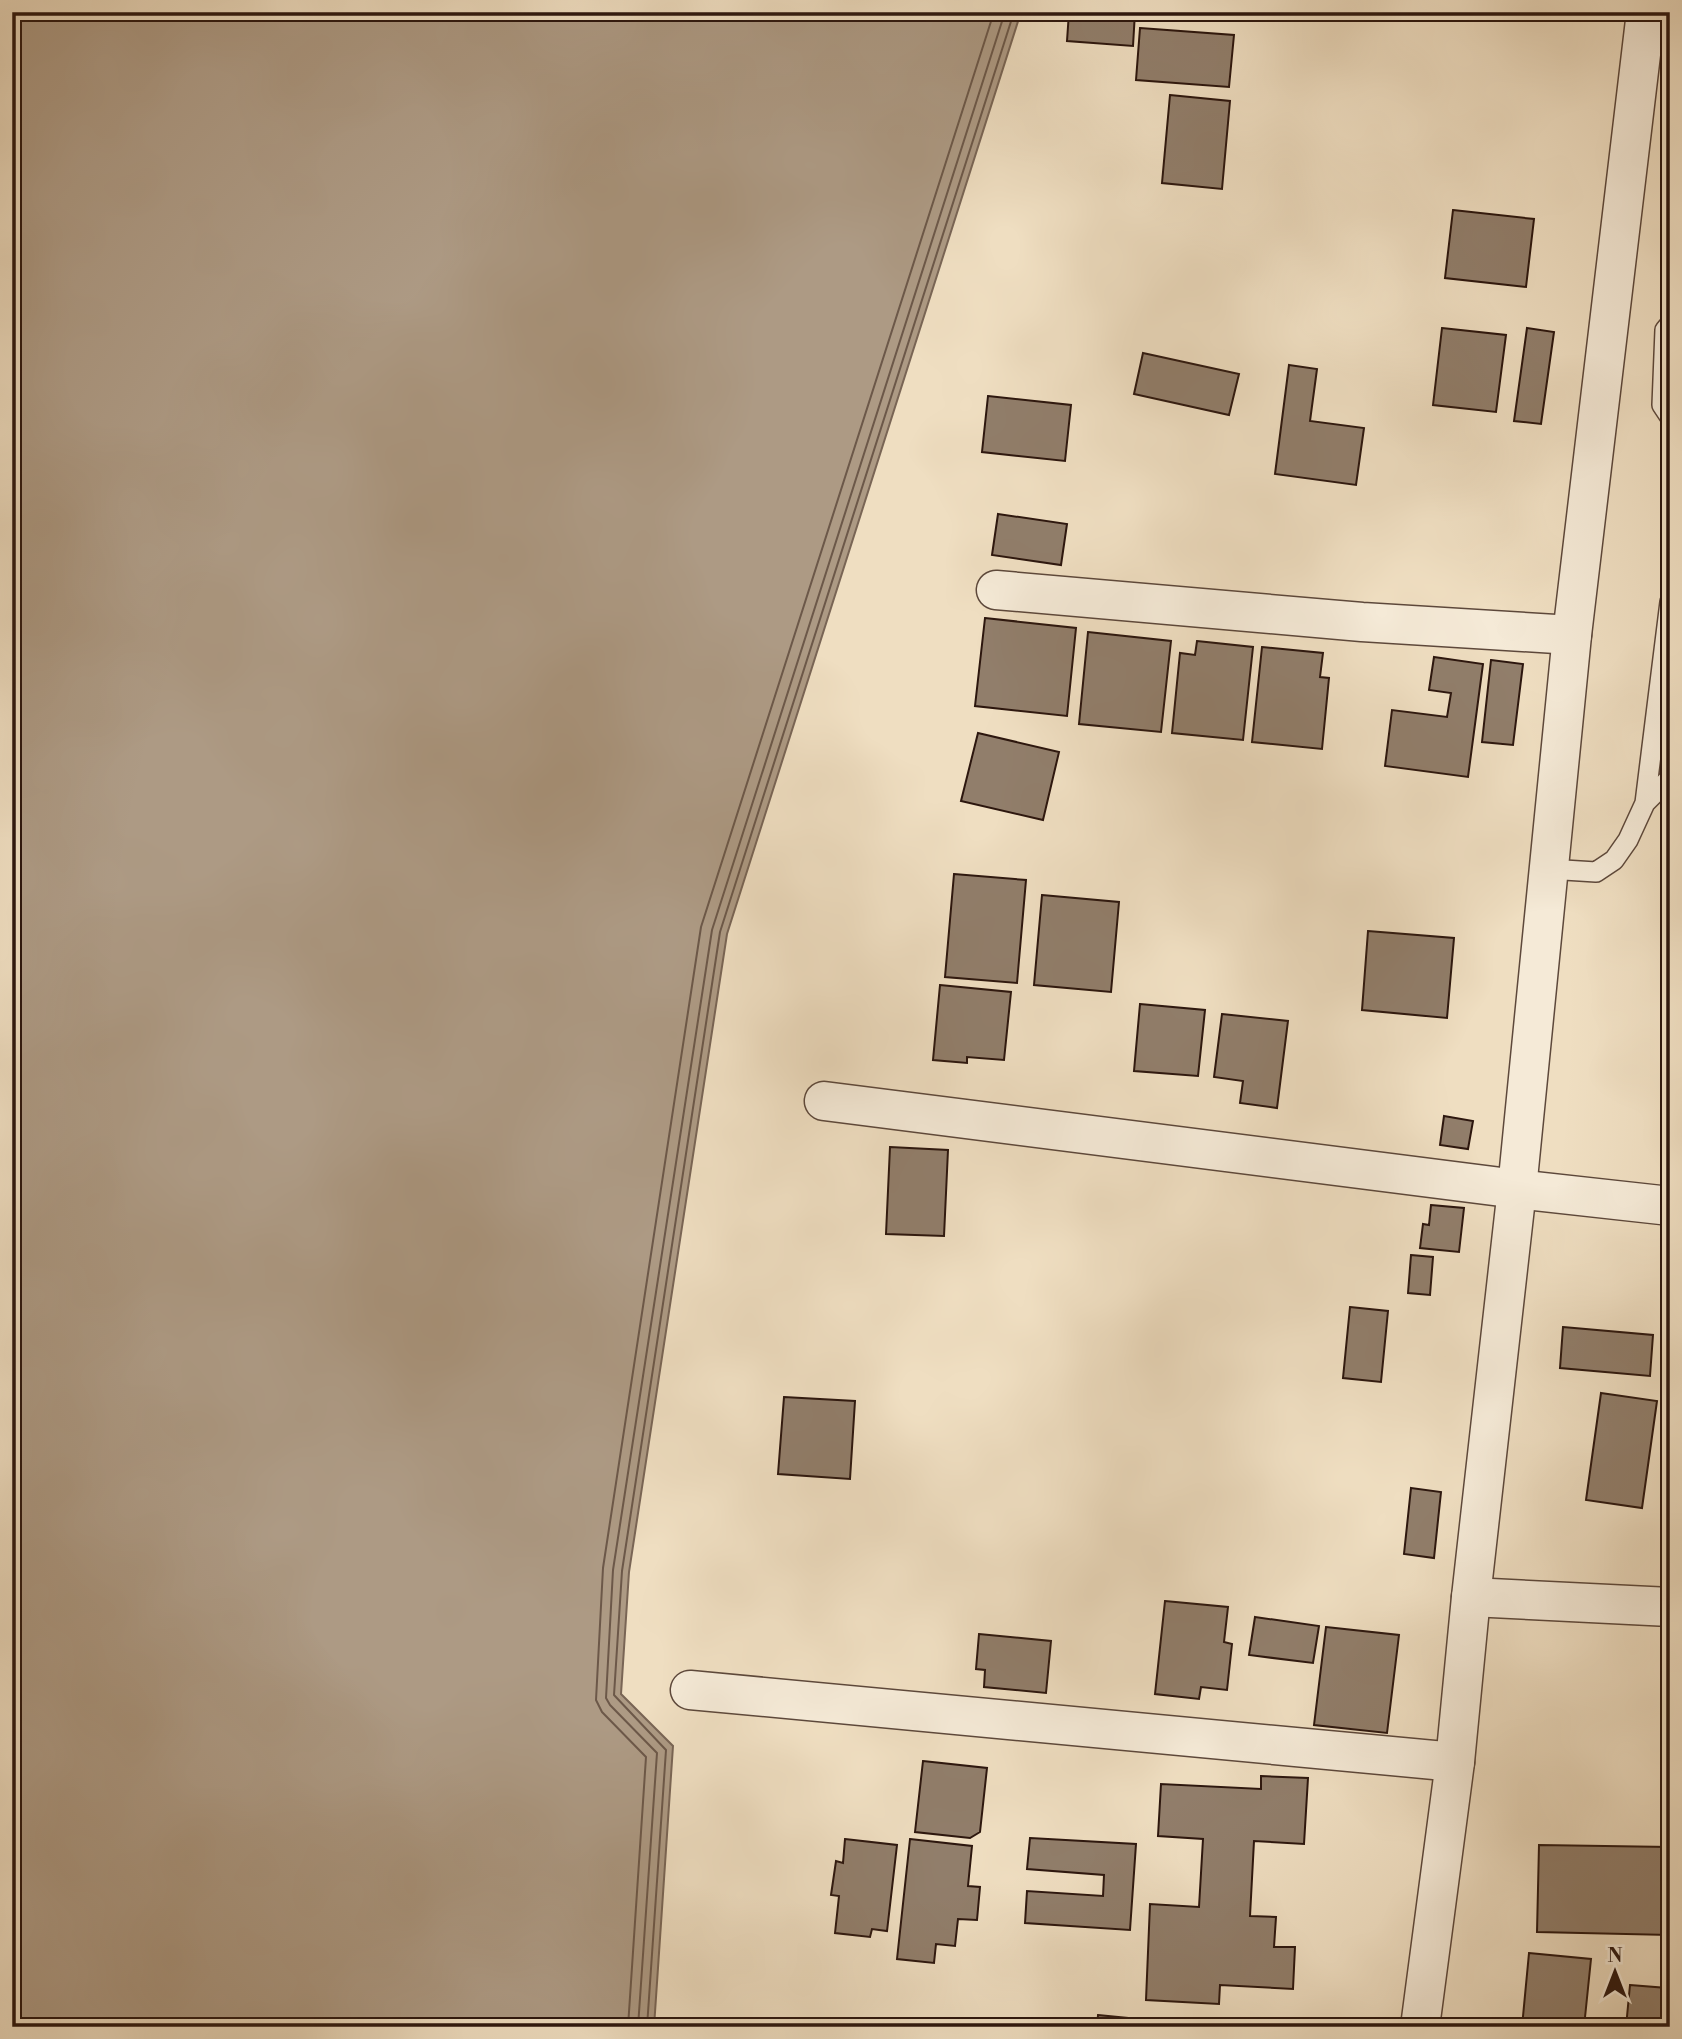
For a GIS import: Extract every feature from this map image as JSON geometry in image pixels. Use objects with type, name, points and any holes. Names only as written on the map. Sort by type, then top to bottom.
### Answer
[{"type":"street","points":[[1420,2027],[1455,1762],[1517,1189],[1572,635],[1646,12]]},
{"type":"street","points":[[996,590],[1362,622],[1572,635]]},
{"type":"street","points":[[824,1101],[1670,1206]]},
{"type":"street","points":[[1471,1597],[1670,1607]]},
{"type":"street","points":[[690,1690],[1455,1762]]},
{"type":"lane","points":[[1670,324],[1665,330],[1662,405],[1670,417]]},
{"type":"lane","points":[[1548,869],[1596,872],[1614,860],[1628,839],[1645,803],[1670,602]]},
{"type":"lane","points":[[1645,803],[1670,778]]},
{"type":"water","points":[[12,12],[1021,12],[727,934],[629,1572],[621,1694],[673,1746],[654,2027],[12,2027]]},
{"type":"building","points":[[1069,12],[1135,12],[1133,46],[1067,41]]},
{"type":"building","points":[[1140,28],[1234,35],[1229,87],[1136,80]]},
{"type":"building","points":[[1170,95],[1230,101],[1222,189],[1162,183]]},
{"type":"building","points":[[1453,210],[1534,219],[1526,287],[1445,278]]},
{"type":"building","points":[[1442,328],[1506,335],[1496,412],[1433,405]]},
{"type":"building","points":[[1527,328],[1554,332],[1541,424],[1514,421]]},
{"type":"building","points":[[1143,353],[1239,374],[1229,415],[1134,394]]},
{"type":"building","points":[[1289,365],[1317,369],[1310,421],[1364,428],[1356,485],[1275,474]]},
{"type":"building","points":[[988,396],[1071,405],[1065,461],[982,452]]},
{"type":"building","points":[[998,514],[1067,524],[1061,565],[992,555]]},
{"type":"building","points":[[985,618],[1076,628],[1067,716],[975,706]]},
{"type":"building","points":[[1088,632],[1171,641],[1161,732],[1079,724]]},
{"type":"building","points":[[1197,641],[1253,647],[1243,740],[1172,733],[1180,653],[1195,655]]},
{"type":"building","points":[[1262,647],[1323,653],[1320,677],[1329,678],[1322,749],[1252,742]]},
{"type":"building","points":[[1434,657],[1483,664],[1468,777],[1385,766],[1392,710],[1447,717],[1451,693],[1429,690]]},
{"type":"building","points":[[1491,660],[1523,664],[1513,745],[1482,742]]},
{"type":"building","points":[[978,733],[1059,752],[1043,820],[961,801]]},
{"type":"building","points":[[954,874],[1026,880],[1017,983],[945,977]]},
{"type":"building","points":[[1042,895],[1119,902],[1111,992],[1034,985]]},
{"type":"building","points":[[1368,931],[1454,938],[1447,1018],[1362,1010]]},
{"type":"building","points":[[940,985],[1011,992],[1004,1060],[967,1057],[967,1063],[933,1060]]},
{"type":"building","points":[[1140,1004],[1205,1010],[1198,1076],[1134,1071]]},
{"type":"building","points":[[1222,1014],[1288,1021],[1277,1108],[1240,1103],[1243,1081],[1214,1077]]},
{"type":"building","points":[[1444,1116],[1473,1121],[1468,1149],[1440,1145]]},
{"type":"building","points":[[890,1147],[948,1150],[944,1236],[886,1234]]},
{"type":"building","points":[[1431,1205],[1464,1208],[1459,1252],[1420,1248],[1423,1224],[1429,1225]]},
{"type":"building","points":[[1411,1255],[1433,1257],[1430,1295],[1408,1293]]},
{"type":"building","points":[[1350,1307],[1388,1311],[1381,1382],[1343,1378]]},
{"type":"building","points":[[1563,1327],[1653,1335],[1650,1376],[1560,1368]]},
{"type":"building","points":[[1601,1393],[1657,1401],[1642,1508],[1586,1500]]},
{"type":"building","points":[[784,1397],[855,1401],[850,1479],[778,1474]]},
{"type":"building","points":[[1411,1488],[1441,1492],[1434,1558],[1404,1554]]},
{"type":"building","points":[[1165,1601],[1228,1607],[1224,1642],[1232,1644],[1227,1690],[1201,1687],[1199,1699],[1155,1694]]},
{"type":"building","points":[[1255,1617],[1319,1626],[1313,1663],[1249,1655]]},
{"type":"building","points":[[1326,1627],[1399,1635],[1387,1733],[1314,1725]]},
{"type":"building","points":[[979,1634],[1051,1641],[1046,1693],[984,1687],[985,1670],[976,1669]]},
{"type":"building","points":[[923,1761],[987,1768],[980,1832],[970,1838],[915,1832]]},
{"type":"building","points":[[1261,1776],[1308,1778],[1304,1844],[1254,1841],[1250,1916],[1276,1917],[1274,1947],[1295,1947],[1293,1989],[1220,1985],[1219,2004],[1146,2000],[1150,1904],[1199,1907],[1203,1839],[1158,1836],[1161,1784],[1261,1789]]},
{"type":"building","points":[[1030,1838],[1136,1844],[1130,1930],[1025,1923],[1027,1891],[1103,1896],[1104,1875],[1027,1869]]},
{"type":"building","points":[[845,1839],[897,1845],[887,1931],[872,1929],[870,1937],[835,1933],[839,1896],[831,1895],[836,1861],[843,1863]]},
{"type":"building","points":[[910,1839],[972,1846],[968,1886],[980,1887],[977,1920],[958,1919],[955,1946],[936,1944],[934,1963],[897,1959]]},
{"type":"building","points":[[1539,1845],[1670,1847],[1670,1935],[1537,1932]]},
{"type":"building","points":[[1529,1953],[1591,1959],[1584,2027],[1522,2027]]},
{"type":"building","points":[[1630,1985],[1667,1988],[1663,2027],[1626,2027]]},
{"type":"building","points":[[1098,2015],[1158,2021],[1158,2027],[1097,2027]]},
{"type":"building","points":[[942,2018],[1002,2022],[1002,2027],[941,2027]]}]
